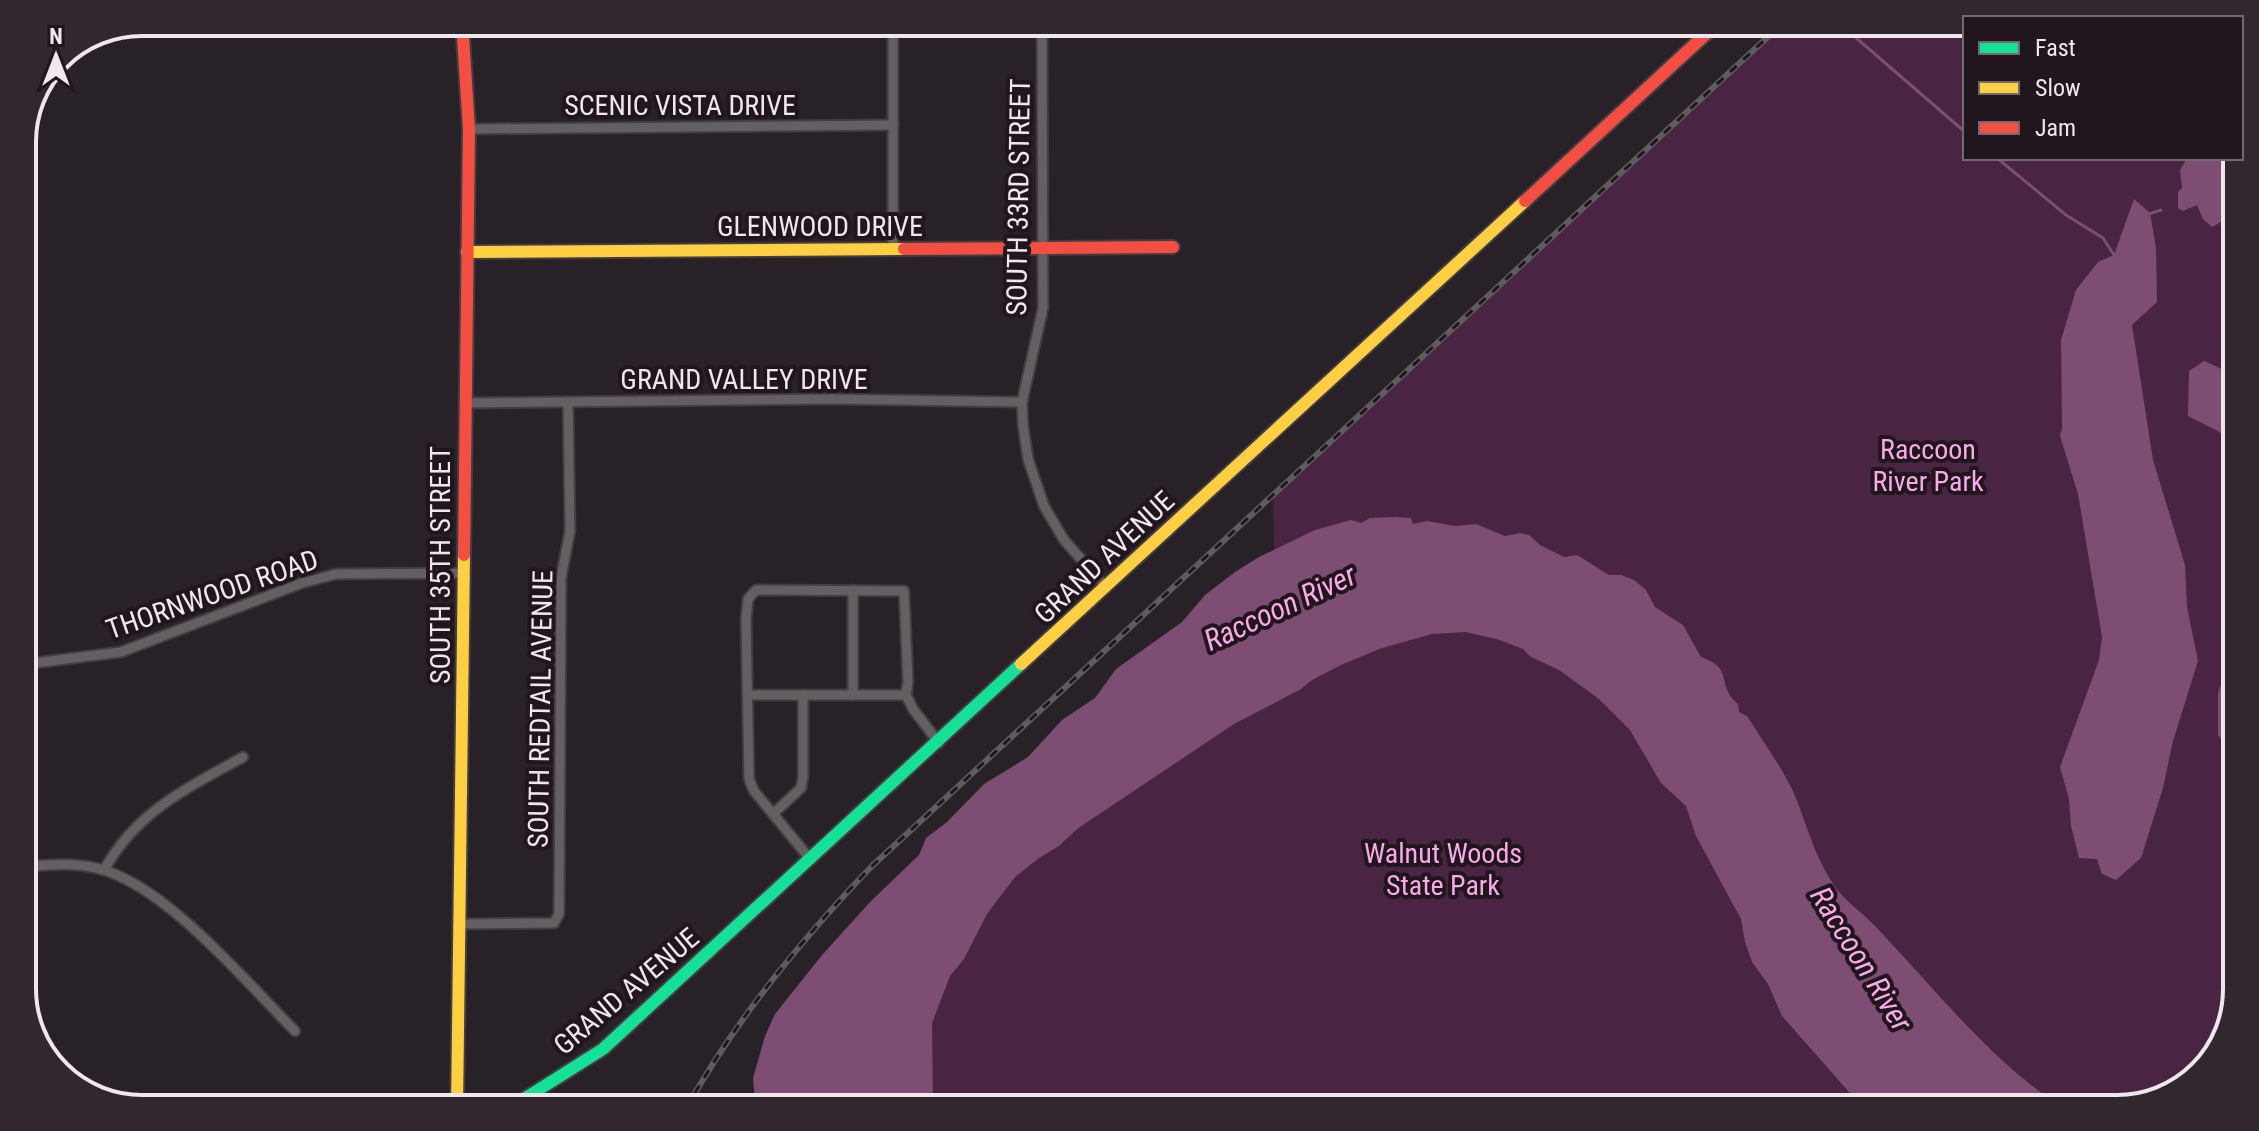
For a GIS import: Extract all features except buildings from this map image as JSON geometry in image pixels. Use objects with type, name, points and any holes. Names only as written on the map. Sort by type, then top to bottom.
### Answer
[{"type":"street","name":"SOUTH 35TH STREET","points":[[457,1095],[469,129],[463,36]]},
{"type":"street","points":[[893,36],[893,250]]},
{"type":"street","name":"SOUTH 33RD STREET","points":[[1042,36],[1043,308],[1022,402],[1028,459],[1044,506],[1064,540],[1106,587]]},
{"type":"street","name":"GRAND AVENUE","points":[[530,1095],[603,1049],[1704,36]]},
{"type":"street","name":"SCENIC VISTA DRIVE","points":[[469,129],[893,125]]},
{"type":"street","name":"GLENWOOD DRIVE","points":[[467,252],[1173,247]]},
{"type":"street","name":"GRAND VALLEY DRIVE","points":[[465,403],[833,399],[1022,402]]},
{"type":"street","name":"SOUTH REDTAIL AVENUE","points":[[461,924],[554,923],[559,914],[561,578],[570,531],[568,402]]},
{"type":"street","name":"THORNWOOD ROAD","points":[[36,663],[121,652],[327,576],[362,572],[465,573]]},
{"type":"street","points":[[811,860],[754,791],[749,779],[746,619],[748,599],[756,590],[904,591],[906,695],[939,743]]},
{"type":"street","points":[[853,590],[853,695]]},
{"type":"street","points":[[748,695],[906,695]]},
{"type":"street","points":[[773,814],[801,788],[803,695]]},
{"type":"street","points":[[104,870],[124,839],[149,813],[243,757]]},
{"type":"street","points":[[36,866],[67,865],[104,870],[141,887],[174,911],[295,1031]]},
{"type":"green space","name":"Raccoon River Park","points":[[1769,36],[1963,36],[1963,160],[2223,160],[2223,989],[2219,1017],[2205,1048],[2176,1077],[2158,1087],[2131,1094],[1966,1095],[1931,1063],[1701,674],[1275,589],[1273,493]]},
{"type":"green space","name":"Walnut Woods State Park","points":[[1496,618],[1571,641],[1894,1095],[873,1095],[916,939],[1291,663]]},
{"type":"water","points":[[2186,160],[2223,160],[2223,221],[2212,227],[2203,219],[2197,205],[2183,211],[2178,208],[2178,192],[2182,188],[2180,170]]},
{"type":"water","points":[[2134,199],[2150,213],[2156,248],[2157,302],[2132,325],[2153,460],[2185,565],[2187,607],[2198,661],[2141,858],[2116,880],[2102,874],[2097,859],[2079,858],[2060,767],[2099,660],[2102,637],[2078,494],[2060,436],[2061,340],[2076,290],[2098,262],[2114,255]]},
{"type":"water","points":[[2204,361],[2223,370],[2223,435],[2188,416],[2189,371]]},
{"type":"water","name":"Raccoon River","points":[[1370,518],[1411,518],[1413,524],[1427,521],[1455,526],[1476,524],[1505,536],[1529,535],[1540,545],[1564,557],[1577,555],[1609,575],[1634,580],[1646,590],[1655,607],[1683,625],[1701,657],[1718,666],[1722,672],[1727,690],[1738,704],[1739,712],[1747,716],[1795,795],[1821,861],[1840,893],[1988,1047],[2045,1095],[1852,1095],[1782,1016],[1768,984],[1752,962],[1741,919],[1696,836],[1686,806],[1661,783],[1630,730],[1599,699],[1559,670],[1531,657],[1523,649],[1465,632],[1432,634],[1382,648],[1312,680],[1301,689],[1234,724],[1077,829],[1059,846],[1015,877],[987,914],[964,959],[950,976],[932,1023],[933,1095],[755,1095],[753,1078],[775,1014],[822,955],[871,901],[919,855],[926,838],[947,822],[984,784],[1028,757],[1062,720],[1095,698],[1116,669],[1182,622],[1205,595],[1235,572],[1315,530],[1351,520],[1361,523]]},
{"type":"water","points":[[2223,679],[2223,742],[2218,735],[2218,693]]},
{"type":"waterway","points":[[1854,36],[1963,130]]},
{"type":"waterway","points":[[1999,160],[2066,215],[2103,238],[2114,255],[2117,254]]},
{"type":"waterway","points":[[2149,214],[2161,210]]},
{"type":"railway","points":[[694,1095],[771,982],[819,923],[871,867],[1769,36]]},
{"type":"traffic: fast","points":[[530,1095],[603,1049],[1021,664]]},
{"type":"traffic: slow","points":[[1021,664],[1525,201]]},
{"type":"traffic: slow","points":[[467,252],[904,249]]},
{"type":"traffic: slow","points":[[457,1095],[464,555]]},
{"type":"traffic: jam","points":[[463,36],[469,129],[464,555]]},
{"type":"traffic: jam","points":[[1525,201],[1704,36]]},
{"type":"traffic: jam","points":[[904,249],[1173,247]]}]
